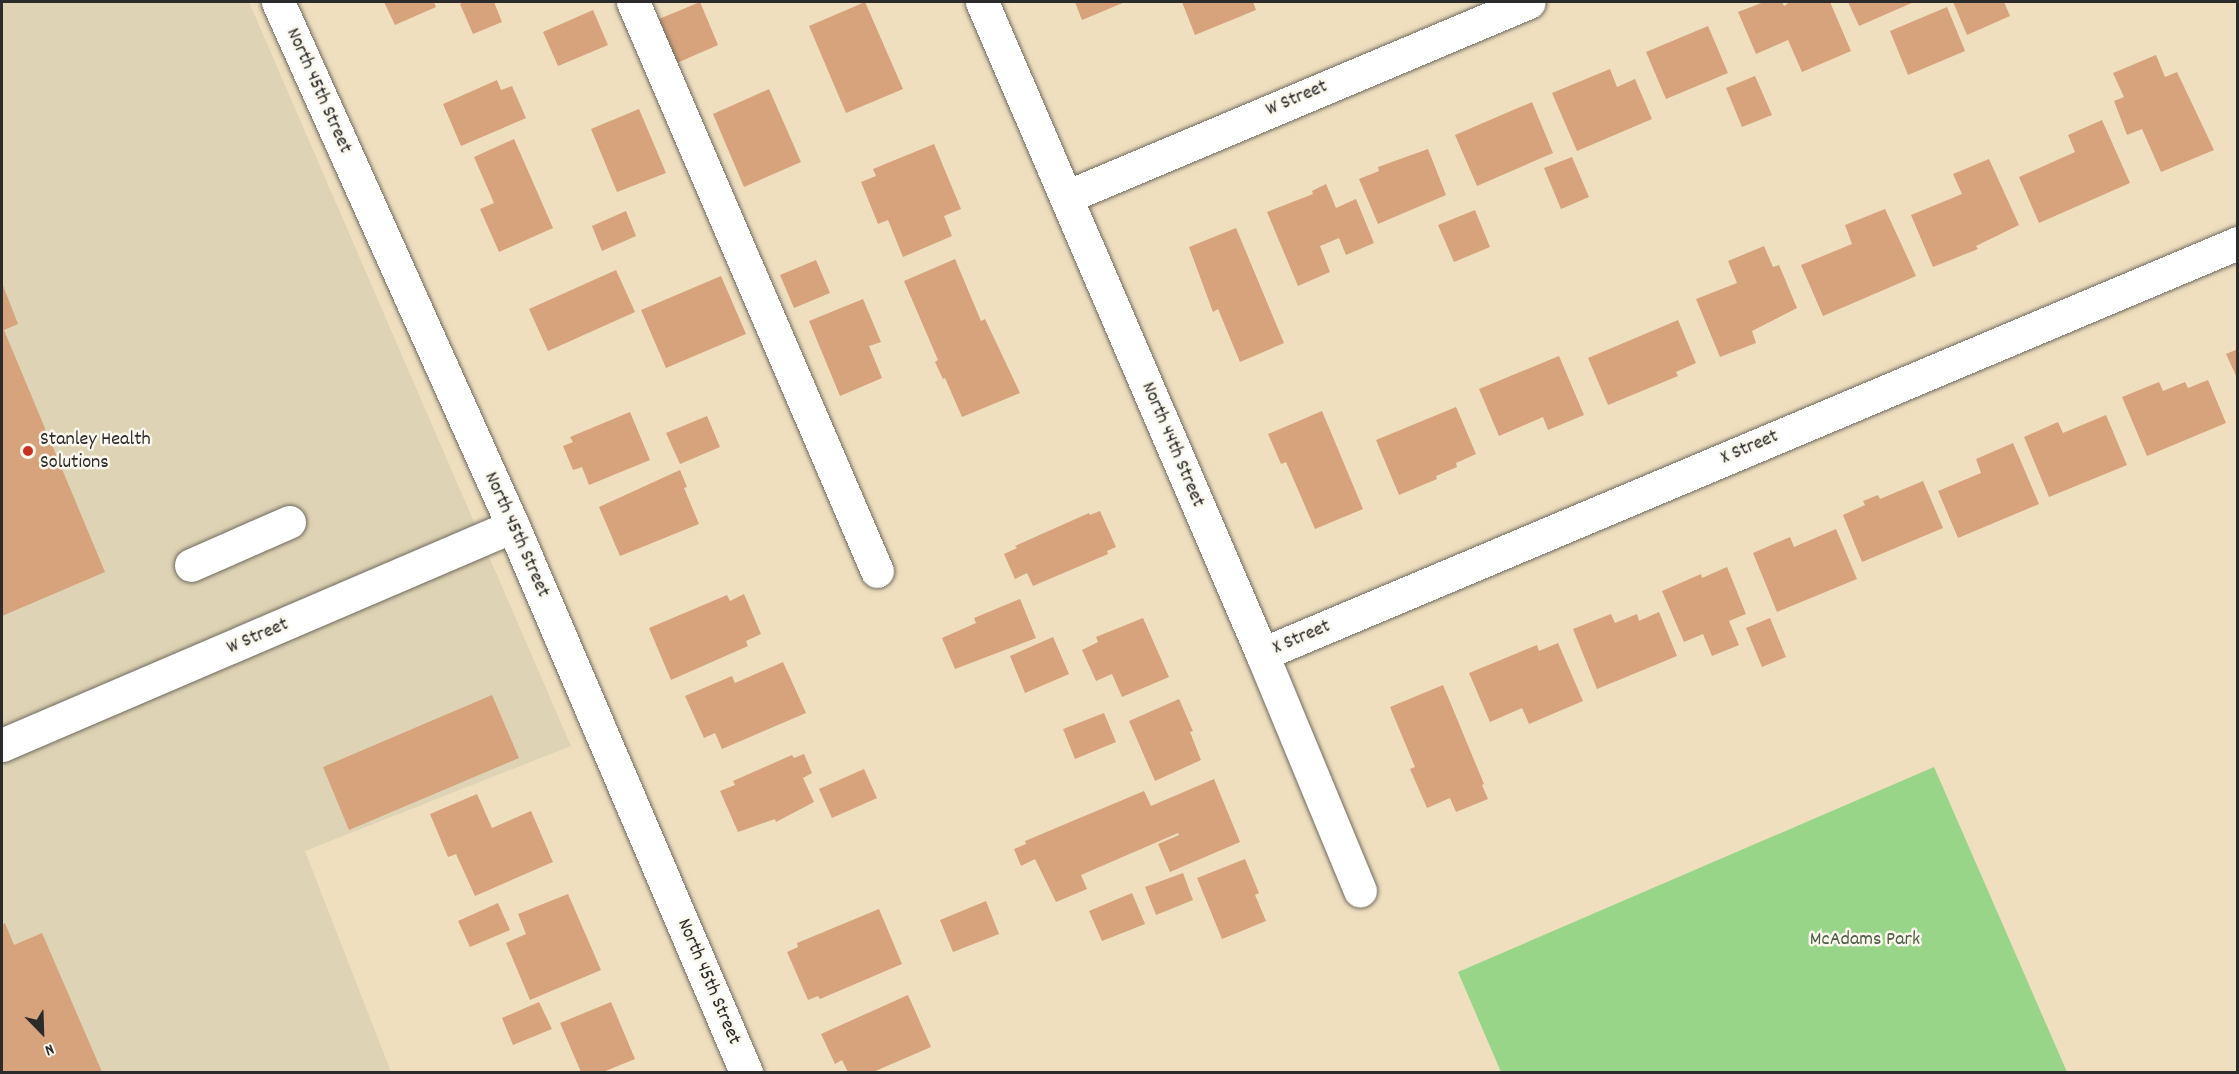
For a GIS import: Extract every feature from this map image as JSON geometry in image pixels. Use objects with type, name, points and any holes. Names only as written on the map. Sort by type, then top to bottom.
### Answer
[{"type":"street","name":"North 45th Street","points":[[278,2],[513,526],[747,1072]]},
{"type":"street","points":[[633,2],[877,571]]},
{"type":"street","name":"North 44th Street","points":[[982,2],[1262,654],[1360,891]]},
{"type":"street","name":"W Street","points":[[1066,197],[1529,2]]},
{"type":"street","name":"X Street","points":[[1262,654],[2238,243]]},
{"type":"street","points":[[191,565],[290,522]]},
{"type":"street","name":"W Street","points":[[2,745],[513,526]]},
{"type":"shaded area","points":[[2,2],[249,2],[571,746],[305,851],[391,1072],[2,1072]]},
{"type":"green space","name":"McAdams Park","points":[[1934,767],[2067,1072],[1501,1072],[1458,972]]},
{"type":"building","points":[[384,2],[434,2],[436,7],[395,25]]},
{"type":"building","points":[[494,2],[502,22],[473,34],[460,4]]},
{"type":"building","points":[[700,2],[718,45],[677,63],[659,19]]},
{"type":"building","points":[[865,2],[903,89],[846,113],[809,26]]},
{"type":"building","points":[[1075,2],[1125,2],[1082,20]]},
{"type":"building","points":[[1182,2],[1253,2],[1256,10],[1195,35]]},
{"type":"building","points":[[1764,2],[1782,2],[1784,6],[1790,2],[1830,2],[1851,51],[1802,72],[1788,40],[1756,54],[1738,12]]},
{"type":"building","points":[[1848,2],[1914,2],[1859,26]]},
{"type":"building","points":[[1953,2],[2004,2],[2010,16],[1967,35]]},
{"type":"building","points":[[1947,7],[1965,51],[1908,75],[1890,31]]},
{"type":"building","points":[[593,10],[608,45],[558,66],[543,32]]},
{"type":"building","points":[[1708,26],[1728,73],[1666,99],[1646,52]]},
{"type":"building","points":[[2156,55],[2165,77],[2177,72],[2214,150],[2161,172],[2142,129],[2127,135],[2114,101],[2124,97],[2113,73]]},
{"type":"building","points":[[1610,69],[1617,87],[1635,79],[1652,119],[1577,151],[1552,93]]},
{"type":"building","points":[[1755,76],[1772,115],[1742,127],[1726,88]]},
{"type":"building","points":[[497,80],[501,90],[512,86],[526,118],[461,146],[443,104]]},
{"type":"building","points":[[769,89],[801,162],[744,187],[713,114]]},
{"type":"building","points":[[1532,102],[1553,153],[1477,186],[1455,135]]},
{"type":"building","points":[[639,109],[666,173],[617,192],[591,129]]},
{"type":"building","points":[[2102,120],[2130,183],[2039,223],[2019,177],[2075,152],[2068,135]]},
{"type":"building","points":[[514,139],[553,228],[499,252],[480,209],[494,203],[474,157]]},
{"type":"building","points":[[934,144],[961,209],[944,216],[952,236],[903,257],[888,220],[878,224],[861,182],[876,176],[873,169]]},
{"type":"building","points":[[1428,149],[1446,195],[1378,224],[1359,179],[1379,171],[1378,167]]},
{"type":"building","points":[[1572,157],[1589,197],[1561,209],[1544,168]]},
{"type":"building","points":[[1989,159],[2019,225],[1976,246],[1978,249],[1933,267],[1911,215],[1962,194],[1953,174]]},
{"type":"building","points":[[1326,184],[1336,208],[1356,199],[1374,243],[1346,255],[1339,238],[1320,246],[1330,272],[1298,286],[1267,212],[1313,194],[1312,191]]},
{"type":"building","points":[[1885,209],[1916,276],[1823,316],[1801,265],[1852,244],[1845,225]]},
{"type":"building","points":[[1475,210],[1490,247],[1454,262],[1438,225]]},
{"type":"building","points":[[626,211],[636,236],[602,251],[592,226]]},
{"type":"building","points":[[1236,228],[1284,343],[1240,362],[1218,309],[1213,312],[1189,247]]},
{"type":"building","points":[[1764,246],[1773,267],[1779,265],[1797,308],[1752,331],[1756,343],[1720,357],[1696,299],[1737,283],[1728,261]]},
{"type":"building","points":[[955,259],[981,321],[985,319],[1020,393],[962,417],[945,378],[943,379],[935,362],[938,360],[904,281]]},
{"type":"building","points":[[816,260],[830,293],[794,308],[780,275]]},
{"type":"building","points":[[616,270],[635,312],[548,351],[529,309]]},
{"type":"building","points":[[721,276],[746,334],[666,368],[641,310]]},
{"type":"building","name":"Stanley Health Solutions","points":[[2,283],[18,324],[4,330],[105,572],[2,616]]},
{"type":"building","points":[[863,299],[881,342],[869,346],[882,378],[840,396],[809,321]]},
{"type":"building","points":[[1678,320],[1696,363],[1676,372],[1678,376],[1608,405],[1588,358]]},
{"type":"building","points":[[2238,349],[2238,380],[2226,354]]},
{"type":"building","points":[[1559,356],[1584,415],[1548,430],[1543,417],[1499,436],[1479,389]]},
{"type":"building","points":[[2208,380],[2226,423],[2147,456],[2122,397],[2159,382],[2163,391],[2185,382],[2188,388]]},
{"type":"building","points":[[1456,407],[1476,454],[1456,463],[1457,467],[1436,476],[1437,479],[1399,495],[1376,440]]},
{"type":"building","points":[[1322,411],[1363,509],[1315,529],[1286,462],[1281,464],[1268,434]]},
{"type":"building","points":[[630,412],[650,460],[589,485],[582,467],[573,470],[563,446],[573,442],[570,437]]},
{"type":"building","points":[[2106,415],[2127,465],[2049,497],[2024,437],[2058,422],[2063,433]]},
{"type":"building","points":[[707,416],[720,447],[680,464],[666,433]]},
{"type":"building","points":[[2013,443],[2039,504],[1958,538],[1938,491],[1981,473],[1976,459]]},
{"type":"building","points":[[680,470],[687,487],[684,488],[699,524],[620,556],[599,507]]},
{"type":"building","points":[[1923,481],[1943,528],[1862,562],[1843,515],[1865,505],[1863,501],[1878,495],[1880,499]]},
{"type":"building","points":[[1100,511],[1116,547],[1107,551],[1108,554],[1033,586],[1027,573],[1015,579],[1004,554],[1017,548],[1015,546],[1089,513],[1090,515]]},
{"type":"building","points":[[1836,529],[1857,579],[1777,612],[1753,553],[1790,537],[1794,547]]},
{"type":"building","points":[[1727,567],[1746,614],[1729,621],[1739,645],[1712,656],[1703,634],[1684,642],[1662,591],[1701,574],[1702,578]]},
{"type":"building","points":[[744,594],[761,634],[746,641],[748,646],[671,680],[649,628],[727,595],[730,601]]},
{"type":"building","points":[[1020,599],[1036,638],[955,669],[942,638],[976,623],[974,618]]},
{"type":"building","points":[[1659,612],[1677,656],[1597,689],[1573,629],[1611,614],[1615,623],[1637,614],[1639,621]]},
{"type":"building","points":[[1143,618],[1169,677],[1122,697],[1112,674],[1096,681],[1082,650],[1098,642],[1096,637]]},
{"type":"building","points":[[1770,618],[1786,657],[1762,667],[1746,628]]},
{"type":"building","points":[[1053,637],[1069,674],[1025,693],[1010,656]]},
{"type":"building","points":[[1558,643],[1583,701],[1529,724],[1522,708],[1490,722],[1469,673],[1537,645],[1539,651]]},
{"type":"building","points":[[783,662],[806,713],[722,749],[715,733],[704,738],[685,696],[732,676],[735,683]]},
{"type":"building","points":[[1443,685],[1488,799],[1456,812],[1450,798],[1427,808],[1410,769],[1415,767],[1390,707]]},
{"type":"building","points":[[492,695],[519,758],[349,830],[323,767]]},
{"type":"building","points":[[1179,699],[1193,731],[1190,732],[1201,760],[1155,781],[1129,721]]},
{"type":"building","points":[[1104,713],[1116,742],[1075,759],[1063,729]]},
{"type":"building","points":[[804,754],[812,773],[803,778],[814,802],[776,822],[775,819],[738,832],[720,791],[735,785],[733,781],[792,755],[794,758]]},
{"type":"building","points":[[864,769],[877,798],[832,818],[819,789]]},
{"type":"building","points":[[1214,779],[1240,842],[1170,872],[1158,844],[1179,835],[1178,833],[1081,875],[1087,889],[1056,902],[1035,859],[1021,866],[1014,849],[1026,844],[1025,841],[1144,791],[1151,806]]},
{"type":"building","points":[[477,794],[492,828],[531,811],[553,862],[475,896],[456,854],[448,857],[430,814]]},
{"type":"building","points":[[1245,859],[1259,893],[1255,895],[1266,921],[1222,939],[1197,878]]},
{"type":"building","points":[[1183,873],[1193,900],[1156,915],[1145,887]]},
{"type":"building","points":[[1132,893],[1145,924],[1102,941],[1089,911]]},
{"type":"building","points":[[568,894],[601,970],[530,1000],[506,943],[526,934],[518,914]]},
{"type":"building","points":[[986,901],[999,934],[953,952],[940,920]]},
{"type":"building","points":[[498,903],[510,930],[470,947],[458,921]]},
{"type":"building","points":[[879,909],[902,964],[820,999],[818,996],[808,1000],[787,952],[798,947],[797,943]]},
{"type":"building","points":[[5,923],[14,945],[42,933],[102,1072],[2,1072],[2,925]]},
{"type":"building","points":[[908,995],[931,1047],[873,1072],[848,1072],[842,1060],[835,1064],[821,1034]]},
{"type":"building","points":[[539,1002],[552,1029],[513,1045],[502,1018]]},
{"type":"building","points":[[611,1002],[635,1059],[603,1072],[581,1072],[560,1023]]},
{"type":"place","name":"Stanley Health Solutions","points":[[28,451]]}]
